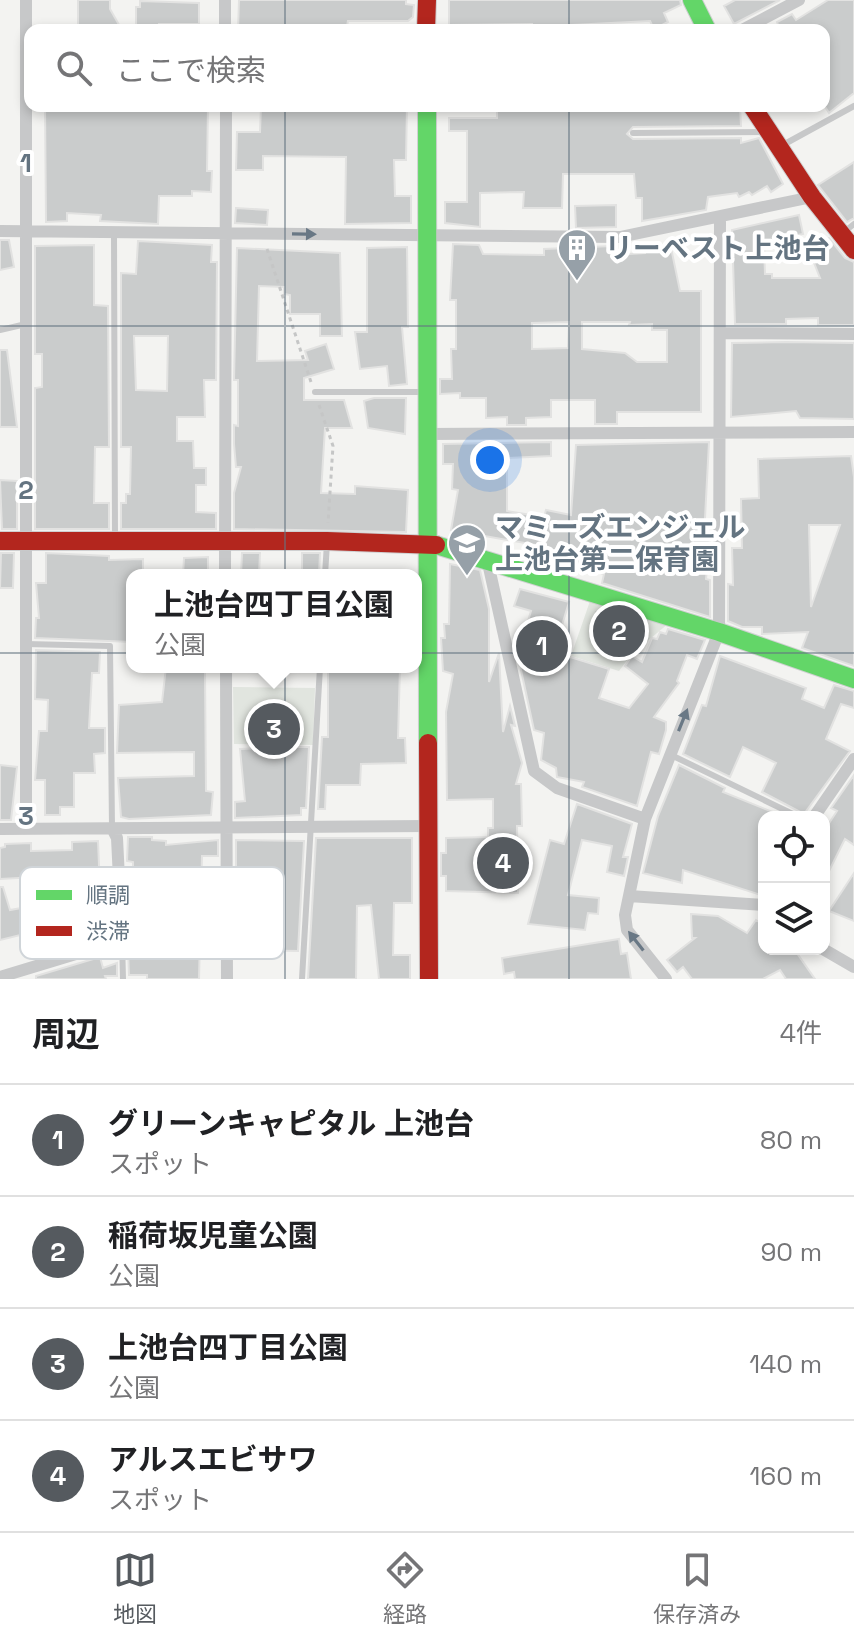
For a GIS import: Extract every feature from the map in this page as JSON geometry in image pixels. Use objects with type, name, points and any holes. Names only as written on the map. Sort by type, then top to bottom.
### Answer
[{"type":"street","points":[[26,0],[26,24]]},
{"type":"street","points":[[225,0],[225,24]]},
{"type":"street","points":[[426,24],[427,0]]},
{"type":"street","points":[[692,0],[704,24]]},
{"type":"street","points":[[753,24],[799,0]]},
{"type":"street","points":[[26,112],[26,828]]},
{"type":"street","points":[[225,569],[226,112]]},
{"type":"street","points":[[427,112],[429,979]]},
{"type":"street","points":[[756,112],[812,197],[848,229],[854,250]]},
{"type":"street","points":[[0,231],[26,234],[620,237],[812,197]]},
{"type":"street","points":[[666,979],[627,930],[629,896],[645,819],[719,632],[720,218]]},
{"type":"street","points":[[720,333],[854,334]]},
{"type":"street","points":[[428,434],[854,432]]},
{"type":"street","points":[[0,541],[426,543],[719,632],[854,679]]},
{"type":"street","points":[[488,563],[534,771],[557,788],[645,819]]},
{"type":"street","points":[[226,673],[227,867]]},
{"type":"street","points":[[818,811],[854,759]]},
{"type":"street","points":[[0,829],[427,826]]},
{"type":"street","points":[[112,828],[117,838],[118,867]]},
{"type":"street","points":[[629,896],[758,905]]},
{"type":"street","points":[[830,953],[854,967]]},
{"type":"street","points":[[0,977],[59,959]]},
{"type":"lane","points":[[778,148],[854,106]]},
{"type":"lane","points":[[633,133],[768,132]]},
{"type":"lane","points":[[114,233],[115,541]]},
{"type":"lane","points":[[0,330],[26,324]]},
{"type":"lane","points":[[315,392],[428,392]]},
{"type":"lane","points":[[325,569],[327,541]]},
{"type":"lane","points":[[26,644],[110,646],[112,828]]},
{"type":"lane","points":[[302,979],[320,673]]},
{"type":"lane","points":[[669,754],[787,811]]},
{"type":"lane","points":[[122,959],[123,979]]},
{"type":"shaded area","points":[[590,601],[669,623],[632,654],[619,671],[571,656]]},
{"type":"shaded area","points":[[233,687],[315,688],[313,745],[234,744]]},
{"type":"building","points":[[78,0],[110,0],[110,9],[119,24],[78,24]]},
{"type":"building","points":[[239,0],[406,0],[406,4],[414,5],[413,17],[408,21],[238,24]]},
{"type":"building","points":[[449,0],[680,0],[681,5],[664,13],[668,22],[664,24],[652,24],[650,21],[449,24]]},
{"type":"building","points":[[735,0],[780,0],[734,24],[724,6]]},
{"type":"building","points":[[828,0],[854,0],[854,93],[829,113],[830,24],[777,22],[792,14],[796,20]]},
{"type":"building","points":[[140,1],[199,3],[199,24],[136,24],[136,7],[140,7]]},
{"type":"building","points":[[45,112],[208,112],[207,171],[212,171],[211,192],[192,191],[192,196],[159,196],[158,224],[100,221],[101,215],[67,213],[67,221],[46,222]]},
{"type":"building","points":[[261,112],[407,112],[406,160],[394,160],[395,196],[411,196],[411,223],[345,224],[346,157],[263,156],[263,170],[236,170],[237,132],[260,132]]},
{"type":"building","points":[[497,112],[740,112],[741,126],[633,127],[627,134],[633,139],[741,138],[741,143],[759,138],[783,184],[771,192],[767,186],[752,195],[749,192],[739,197],[737,193],[708,197],[706,210],[642,221],[642,198],[636,198],[634,174],[563,174],[562,208],[523,208],[524,192],[480,193],[480,227],[445,223],[445,202],[467,202],[467,131],[449,131],[449,118],[497,118]]},
{"type":"building","points":[[854,162],[854,218],[847,222],[818,185]]},
{"type":"building","points":[[616,205],[616,227],[576,228],[575,206]]},
{"type":"building","points":[[236,208],[268,210],[267,225],[235,223]]},
{"type":"building","points":[[799,215],[803,234],[770,240],[771,244],[764,246],[765,274],[772,274],[772,278],[820,278],[809,250],[829,238],[845,258],[854,262],[854,325],[818,325],[818,318],[786,319],[786,324],[735,324],[732,230]]},
{"type":"building","points":[[0,240],[9,240],[14,267],[0,270]]},
{"type":"building","points":[[138,241],[212,245],[211,262],[217,262],[216,380],[204,380],[205,417],[177,417],[177,441],[193,441],[194,468],[206,468],[206,485],[196,485],[196,512],[216,513],[216,529],[121,529],[121,503],[126,503],[126,494],[130,494],[131,447],[121,447],[121,273],[136,274]],"holes":[[[134,336],[168,336],[167,391],[136,390]]]},
{"type":"building","points":[[670,243],[680,291],[701,291],[701,412],[617,412],[617,424],[595,424],[595,400],[551,400],[551,417],[526,418],[526,425],[507,425],[507,417],[486,418],[486,398],[460,398],[460,393],[440,394],[440,379],[452,379],[451,349],[456,349],[456,300],[450,300],[453,244],[479,245],[483,254],[544,255],[544,249],[612,246],[612,255],[645,253],[645,249]],"holes":[[[569,322],[568,348],[532,349],[532,323]],[[582,322],[652,324],[652,330],[667,330],[667,362],[637,362],[625,353],[582,349]]]},
{"type":"building","points":[[94,245],[94,305],[108,306],[109,447],[95,447],[94,503],[109,503],[109,529],[35,529],[35,388],[42,387],[42,354],[35,354],[35,246]]},
{"type":"building","points":[[407,247],[408,327],[402,327],[407,384],[389,386],[387,366],[360,369],[355,332],[367,332],[367,248]]},
{"type":"building","points":[[237,248],[340,253],[342,336],[320,336],[320,314],[290,314],[290,295],[284,294],[284,287],[259,286],[257,361],[308,360],[305,351],[326,344],[334,369],[304,378],[304,400],[344,400],[352,428],[325,428],[321,493],[355,494],[355,486],[408,490],[406,532],[234,529],[234,493],[241,467],[236,467],[234,444],[234,425],[238,426],[238,380],[234,380]]},
{"type":"building","points":[[732,343],[854,343],[854,419],[800,418],[796,411],[731,417]]},
{"type":"building","points":[[0,350],[7,350],[17,427],[0,427]]},
{"type":"building","points":[[406,398],[405,434],[368,428],[364,401]]},
{"type":"building","points":[[551,442],[551,456],[507,458],[507,511],[544,517],[546,510],[571,515],[576,445],[709,442],[704,537],[710,538],[706,579],[710,580],[710,617],[602,583],[604,574],[564,566],[563,570],[532,561],[536,545],[451,530],[458,490],[452,489],[453,464],[443,464],[443,444]]},
{"type":"building","points":[[851,456],[854,477],[854,666],[802,648],[808,632],[762,634],[762,627],[742,627],[728,621],[728,584],[733,585],[732,548],[742,548],[741,499],[759,498],[758,459]],"holes":[[[809,525],[840,525],[811,607]]]},
{"type":"building","points":[[0,480],[17,481],[17,529],[2,529]]},
{"type":"building","points":[[1,553],[14,553],[13,588],[0,588]]},
{"type":"building","points":[[46,553],[109,556],[109,560],[143,559],[143,569],[126,569],[126,642],[35,638],[36,618],[39,618],[36,583],[46,583]]},
{"type":"building","points":[[242,553],[260,553],[259,569],[241,569]]},
{"type":"building","points":[[302,553],[320,553],[319,569],[302,569]]},
{"type":"building","points":[[208,557],[208,569],[183,569],[184,558]]},
{"type":"building","points":[[450,564],[480,570],[489,609],[489,682],[499,653],[503,732],[510,706],[515,726],[511,725],[522,763],[516,784],[521,784],[522,826],[517,826],[518,893],[446,891],[446,876],[441,876],[441,853],[446,853],[446,838],[488,837],[488,828],[493,828],[493,799],[447,800],[446,712],[453,674],[443,671],[441,638],[445,638],[444,624],[449,624]]},
{"type":"building","points":[[520,589],[569,602],[554,652],[609,669],[599,698],[629,708],[648,684],[625,666],[632,656],[642,662],[652,638],[657,639],[660,632],[666,634],[668,629],[705,640],[697,659],[687,655],[677,681],[679,683],[654,717],[666,722],[666,730],[659,754],[651,752],[637,806],[582,787],[584,782],[557,777],[556,768],[541,760],[544,733],[534,730],[521,670],[530,640],[523,638],[531,611],[514,606]]},
{"type":"building","points":[[36,650],[100,652],[99,673],[92,673],[89,728],[105,728],[105,753],[94,754],[95,773],[74,773],[74,807],[60,807],[60,815],[45,815],[45,780],[35,780],[39,731],[47,731],[48,700],[35,699]]},
{"type":"building","points":[[720,656],[806,688],[802,699],[824,708],[834,685],[854,691],[854,708],[841,704],[826,739],[850,751],[806,811],[798,811],[762,792],[776,763],[743,747],[730,777],[683,754],[702,705],[706,706]]},
{"type":"building","points":[[165,673],[205,673],[206,791],[213,792],[211,815],[121,817],[118,778],[194,776],[194,752],[117,753],[119,705],[162,702]]},
{"type":"building","points":[[328,673],[400,673],[398,738],[405,738],[406,763],[361,764],[360,785],[326,785],[325,809],[318,809],[322,737],[328,737]]},
{"type":"building","points":[[309,747],[306,808],[301,808],[301,815],[235,818],[235,802],[245,801],[240,749]]},
{"type":"building","points":[[0,765],[17,767],[11,820],[0,820]]},
{"type":"building","points":[[679,765],[725,788],[723,792],[770,811],[758,811],[758,894],[683,870],[682,883],[643,873],[658,816]]},
{"type":"building","points":[[854,775],[854,845],[845,839],[830,869],[830,822],[837,811],[831,808]]},
{"type":"building","points":[[577,804],[632,824],[623,857],[628,857],[624,876],[607,872],[612,846],[582,840],[568,895],[599,898],[598,914],[588,913],[585,930],[528,924],[550,840],[564,844]]},
{"type":"building","points":[[128,837],[152,837],[152,840],[166,841],[166,845],[218,840],[218,856],[202,856],[202,867],[133,867],[133,862],[127,861]]},
{"type":"building","points":[[316,838],[412,838],[412,903],[394,903],[393,955],[410,955],[410,979],[379,979],[371,905],[357,906],[356,979],[308,979]]},
{"type":"building","points":[[236,840],[304,841],[298,951],[284,951],[284,867],[236,867]]},
{"type":"building","points":[[98,841],[99,867],[20,867],[20,878],[0,879],[0,848],[5,844],[31,843],[31,851],[72,850],[72,842]]},
{"type":"building","points":[[854,873],[854,921],[830,909]]},
{"type":"building","points":[[0,887],[3,887],[10,910],[20,908],[20,935],[0,940]]},
{"type":"building","points":[[691,914],[718,916],[747,933],[756,920],[758,955],[798,955],[815,979],[786,979],[780,970],[763,979],[692,979],[683,967],[677,972],[667,960],[695,938],[692,938]]},
{"type":"building","points":[[619,939],[621,954],[627,953],[631,979],[515,979],[514,972],[504,974],[502,958]]},
{"type":"building","points":[[93,959],[101,959],[103,968],[117,963],[117,976],[105,976],[106,979],[36,979],[36,976]]},
{"type":"building","points":[[128,959],[199,959],[199,979],[147,979],[147,975],[129,975]]},
{"type":"traffic: fast","points":[[692,0],[704,24]]},
{"type":"traffic: fast","points":[[427,112],[428,743]]},
{"type":"traffic: fast","points":[[436,545],[719,632],[854,679]]},
{"type":"traffic: jam","points":[[426,24],[427,0]]},
{"type":"traffic: jam","points":[[756,112],[812,197],[854,250]]},
{"type":"traffic: jam","points":[[0,541],[327,541],[436,545]]},
{"type":"traffic: jam","points":[[428,743],[429,979]]},
{"type":"place","name":"リーベスト上池台","points":[[577,282]]},
{"type":"place","name":"マミーズエンジェル 上池台第二保育園","points":[[467,577]]},
{"type":"place","name":"稲荷坂児童公園","points":[[619,631]]},
{"type":"place","name":"グリーンキャピタル 上池台","points":[[542,646]]},
{"type":"place","name":"上池台四丁目公園","points":[[274,729]]},
{"type":"place","name":"アルスエビサワ","points":[[503,863]]}]
